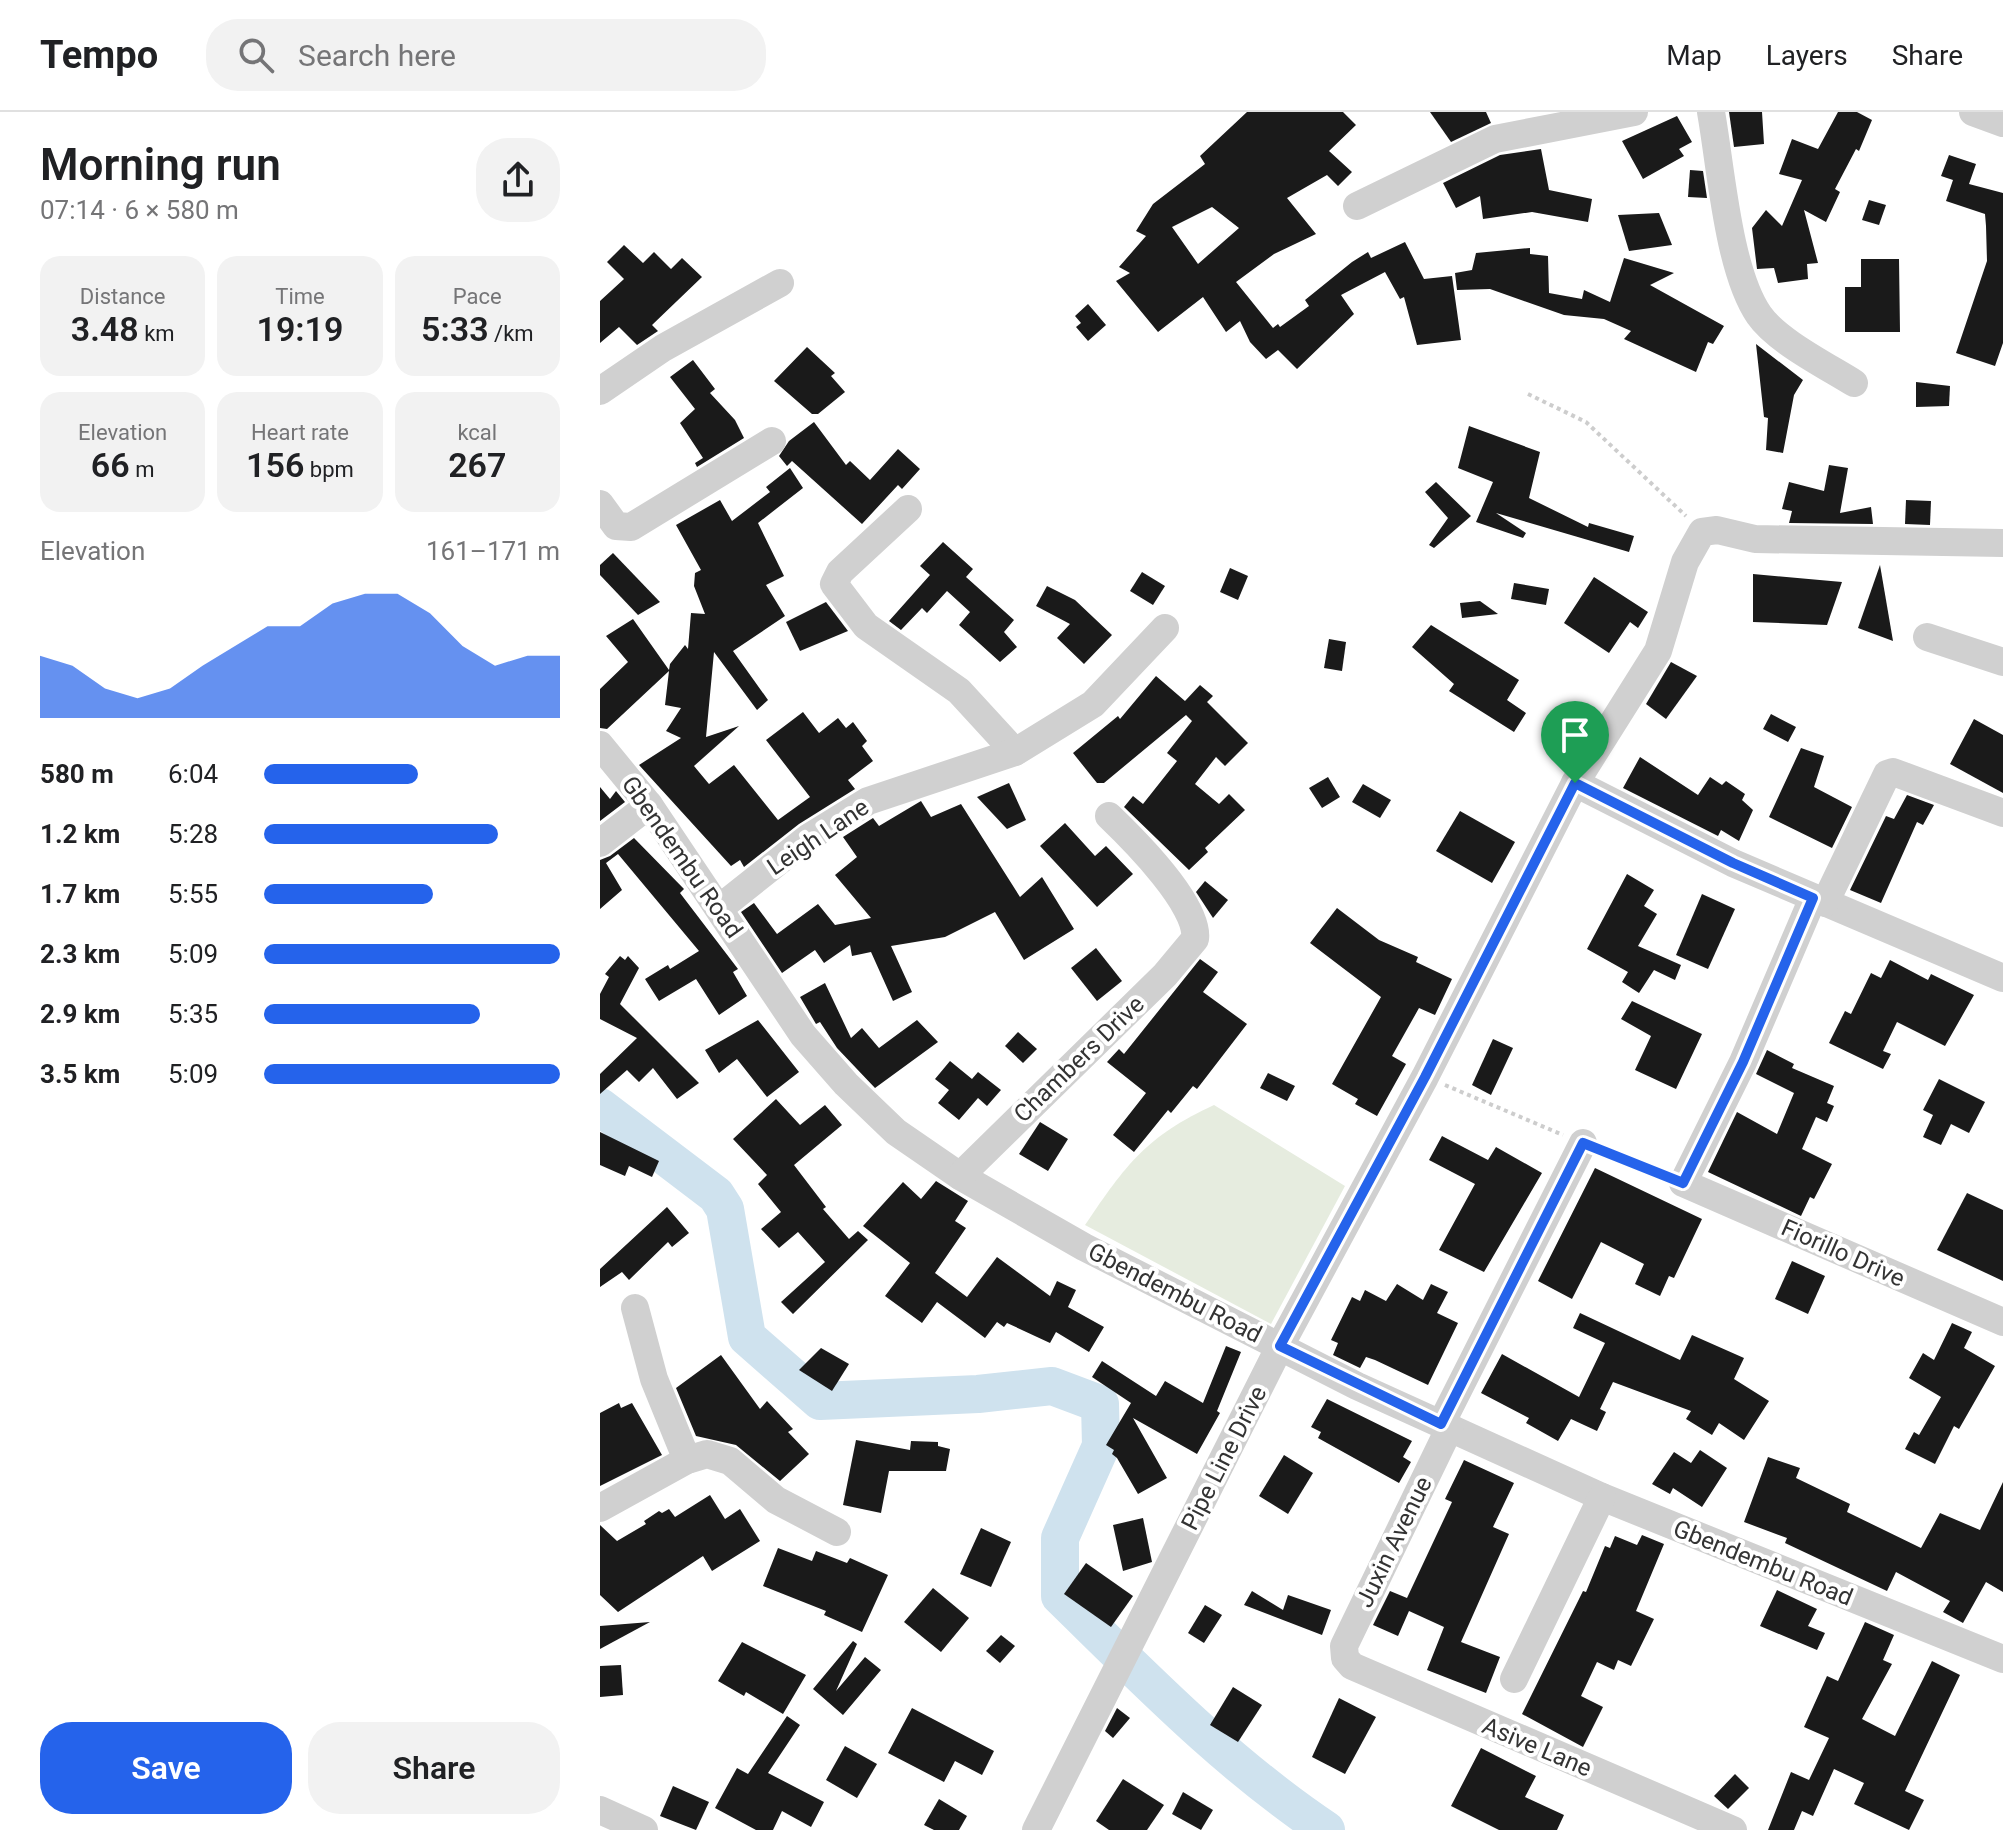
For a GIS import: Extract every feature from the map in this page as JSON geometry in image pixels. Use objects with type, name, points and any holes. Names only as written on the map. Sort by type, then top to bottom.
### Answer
[{"type":"street","points":[[1357,206],[1495,139],[1634,112]]},
{"type":"street","points":[[1711,112],[1741,280],[1747,293],[1760,317],[1800,349],[1854,383]]},
{"type":"street","points":[[1973,112],[2003,123]]},
{"type":"street","points":[[601,390],[663,348],[780,283]]},
{"type":"street","points":[[600,504],[616,526],[631,527],[772,441]]},
{"type":"street","points":[[908,509],[840,572],[834,584],[866,626],[959,691],[1015,752]]},
{"type":"street","points":[[1702,532],[1717,530],[1755,539],[2003,543]]},
{"type":"street","name":"Pipe Line Drive","points":[[1036,1830],[1127,1657],[1280,1346],[1425,1077],[1575,783],[1658,651],[1685,562],[1702,532]]},
{"type":"street","name":"Leigh Lane","points":[[721,907],[808,838],[868,801],[1015,752],[1093,704],[1165,628]]},
{"type":"street","points":[[1927,637],[2003,662]]},
{"type":"street","name":"Gbendembu Road","points":[[600,745],[649,805],[721,907],[803,1035],[846,1084],[896,1132],[960,1176],[1084,1247],[1446,1426],[1602,1497],[2002,1657]]},
{"type":"street","points":[[1683,1183],[1819,900],[1887,774],[1893,772],[2003,813]]},
{"type":"street","points":[[1575,783],[1733,863],[2003,978]]},
{"type":"street","points":[[600,843],[649,805]]},
{"type":"street","name":"Chambers Drive","points":[[960,1176],[1165,975],[1195,939],[1194,917],[1136,842],[1109,816]]},
{"type":"street","name":"Juxin Avenue","points":[[1345,1658],[1344,1646],[1583,1143]]},
{"type":"street","name":"Fiorillo Drive","points":[[1683,1183],[2003,1322]]},
{"type":"street","points":[[635,1308],[654,1379],[687,1460]]},
{"type":"street","points":[[600,1508],[687,1460],[707,1454],[730,1461],[776,1500],[837,1532]]},
{"type":"street","points":[[1514,1679],[1602,1497]]},
{"type":"street","name":"Asive Lane","points":[[1345,1658],[1352,1666],[1482,1724],[1733,1830]]},
{"type":"street","points":[[600,1810],[644,1830]]},
{"type":"path","points":[[1528,394],[1586,422],[1702,532]]},
{"type":"path","points":[[1425,1077],[1683,1183]]},
{"type":"shaded area","points":[[1214,1105],[1345,1186],[1271,1324],[1085,1225],[1126,1168],[1140,1154],[1171,1128]]},
{"type":"building","points":[[1247,112],[1343,112],[1356,125],[1329,151],[1352,172],[1338,186],[1327,175],[1287,198],[1316,234],[1274,254],[1236,282],[1273,328],[1278,324],[1280,327],[1309,306],[1305,300],[1352,262],[1368,252],[1371,258],[1405,242],[1424,279],[1452,276],[1461,340],[1417,345],[1404,297],[1400,299],[1385,272],[1341,295],[1354,314],[1297,369],[1278,350],[1266,359],[1250,342],[1240,321],[1226,332],[1203,297],[1158,332],[1116,281],[1130,273],[1119,267],[1146,236],[1136,231],[1153,204],[1205,164],[1200,156]],"holes":[[[1212,207],[1239,228],[1198,264],[1172,227]]]},
{"type":"building","points":[[1430,112],[1486,112],[1491,123],[1451,142]]},
{"type":"building","points":[[1729,112],[1762,112],[1764,144],[1734,147]]},
{"type":"building","points":[[1838,112],[1857,112],[1872,120],[1859,151],[1856,149],[1835,189],[1840,192],[1826,222],[1804,210],[1818,263],[1807,264],[1808,279],[1778,283],[1774,268],[1757,269],[1752,228],[1766,210],[1782,226],[1802,180],[1779,174],[1792,139],[1818,149]]},
{"type":"building","points":[[1677,116],[1692,142],[1679,149],[1684,156],[1643,179],[1622,141]]},
{"type":"building","points":[[1541,149],[1549,190],[1592,199],[1588,222],[1532,212],[1483,219],[1480,196],[1456,208],[1443,183],[1500,155]]},
{"type":"building","points":[[1949,155],[1976,164],[1969,184],[2003,193],[2003,343],[1995,366],[1956,353],[1987,261],[1986,226],[1985,214],[1946,201],[1953,180],[1941,176]]},
{"type":"building","points":[[1690,170],[1703,171],[1707,198],[1688,197]]},
{"type":"building","points":[[1869,200],[1886,205],[1879,225],[1862,220]]},
{"type":"building","points":[[1659,213],[1672,245],[1629,251],[1618,215]]},
{"type":"building","points":[[624,245],[643,263],[654,252],[671,269],[682,258],[702,277],[652,325],[658,331],[637,345],[619,327],[600,343],[600,301],[624,279],[607,262]]},
{"type":"building","points":[[1530,248],[1530,254],[1548,256],[1549,293],[1582,299],[1584,290],[1610,302],[1624,258],[1674,273],[1650,285],[1724,326],[1713,344],[1708,342],[1696,372],[1624,339],[1631,331],[1604,319],[1564,315],[1490,289],[1457,290],[1455,273],[1472,270],[1476,253]]},
{"type":"building","points":[[1861,259],[1899,259],[1900,332],[1845,332],[1845,287],[1861,287]]},
{"type":"building","points":[[1088,304],[1106,325],[1088,341],[1076,327],[1081,323],[1075,316]]},
{"type":"building","points":[[1756,344],[1803,380],[1794,395],[1783,453],[1766,450],[1768,418],[1764,417]]},
{"type":"building","points":[[807,347],[835,373],[831,376],[845,392],[818,414],[812,414],[774,381]]},
{"type":"building","points":[[693,360],[715,389],[710,393],[735,420],[744,438],[697,467],[695,463],[703,458],[680,423],[695,409],[670,377]]},
{"type":"building","points":[[1916,382],[1950,386],[1949,406],[1916,407]]},
{"type":"building","points":[[814,422],[846,465],[850,461],[870,480],[898,449],[920,469],[902,489],[898,485],[862,524],[792,461],[787,466],[779,456],[789,441]]},
{"type":"building","points":[[1469,426],[1540,452],[1529,498],[1588,527],[1589,523],[1634,536],[1629,552],[1496,513],[1526,533],[1523,538],[1476,522],[1493,482],[1458,468]]},
{"type":"building","points":[[1829,465],[1848,468],[1840,513],[1871,507],[1873,524],[1789,523],[1792,511],[1782,509],[1789,482],[1824,491]]},
{"type":"building","points":[[790,468],[803,488],[758,523],[784,576],[766,585],[785,616],[733,651],[768,700],[757,710],[714,652],[706,737],[739,726],[694,766],[709,784],[734,765],[778,820],[810,797],[766,740],[803,712],[819,733],[838,718],[846,728],[853,722],[867,741],[862,746],[873,761],[848,780],[855,789],[799,824],[744,867],[740,860],[731,866],[639,765],[681,738],[666,731],[681,708],[665,705],[669,671],[607,729],[600,728],[600,689],[628,662],[606,636],[633,619],[669,670],[685,645],[688,649],[691,613],[705,614],[694,586],[695,573],[701,570],[676,525],[720,500],[732,521],[770,492],[766,487]]},
{"type":"building","points":[[1436,482],[1471,516],[1434,548],[1429,545],[1448,518],[1425,492]]},
{"type":"building","points":[[1906,500],[1931,501],[1930,525],[1905,524]]},
{"type":"building","points":[[943,542],[973,569],[966,577],[1014,620],[1004,632],[1017,647],[1000,662],[959,625],[970,612],[947,591],[927,613],[922,608],[901,630],[889,621],[930,575],[920,566]]},
{"type":"building","points":[[613,553],[660,602],[638,615],[600,575],[600,565]]},
{"type":"building","points":[[1880,565],[1893,641],[1858,628]]},
{"type":"building","points":[[1230,568],[1248,576],[1238,600],[1220,592]]},
{"type":"building","points":[[1142,572],[1165,586],[1153,605],[1130,591]]},
{"type":"building","points":[[1753,574],[1842,582],[1827,625],[1753,622]]},
{"type":"building","points":[[1594,577],[1648,612],[1638,628],[1630,622],[1609,653],[1564,623]]},
{"type":"building","points":[[1514,583],[1549,589],[1546,605],[1511,599]]},
{"type":"building","points":[[1047,586],[1075,600],[1112,635],[1084,664],[1057,638],[1070,624],[1036,606]]},
{"type":"building","points":[[1480,601],[1498,614],[1462,618],[1460,603]]},
{"type":"building","points":[[826,602],[848,631],[800,651],[786,622]]},
{"type":"building","points":[[1431,625],[1519,680],[1507,700],[1526,713],[1514,732],[1449,691],[1454,684],[1412,647]]},
{"type":"building","points":[[1329,639],[1346,642],[1342,671],[1324,668]]},
{"type":"building","points":[[1671,662],[1697,676],[1666,719],[1646,704]]},
{"type":"building","points":[[1156,676],[1185,701],[1200,685],[1213,696],[1207,702],[1248,743],[1225,766],[1216,757],[1195,784],[1219,804],[1229,794],[1245,810],[1205,848],[1208,852],[1189,870],[1124,807],[1133,796],[1143,804],[1177,761],[1167,753],[1192,721],[1186,715],[1104,783],[1097,783],[1073,753],[1118,716],[1120,719]]},
{"type":"building","points":[[1771,714],[1796,727],[1788,742],[1763,729]]},
{"type":"building","points":[[1974,719],[2003,735],[2003,793],[1950,764]]},
{"type":"building","points":[[1801,748],[1824,756],[1814,787],[1852,807],[1832,848],[1769,817]]},
{"type":"building","points":[[1640,757],[1698,795],[1710,777],[1722,785],[1726,781],[1745,794],[1742,800],[1753,810],[1739,841],[1721,830],[1718,836],[1623,788]]},
{"type":"building","points":[[1328,777],[1340,797],[1322,808],[1309,788]]},
{"type":"building","points":[[1009,783],[1026,820],[1007,829],[977,797]]},
{"type":"building","points":[[1363,784],[1391,800],[1380,818],[1352,802]]},
{"type":"building","points":[[600,787],[610,799],[616,791],[625,802],[600,821]]},
{"type":"building","points":[[1907,795],[1934,805],[1923,825],[1917,822],[1881,903],[1850,890],[1886,816],[1894,819]]},
{"type":"building","points":[[921,801],[931,817],[961,804],[1020,897],[1042,877],[1074,929],[1024,960],[995,912],[945,937],[891,946],[912,992],[893,1001],[871,952],[852,956],[850,945],[824,963],[815,950],[782,973],[741,912],[754,903],[777,934],[818,904],[835,925],[871,918],[835,875],[857,857],[843,837],[873,818],[879,826]]},
{"type":"building","points":[[1460,811],[1515,842],[1492,883],[1436,851]]},
{"type":"building","points":[[1065,823],[1095,856],[1106,846],[1133,874],[1097,907],[1040,846]]},
{"type":"building","points":[[634,838],[684,889],[680,893],[738,969],[733,972],[747,996],[719,1015],[696,979],[659,1001],[645,979],[668,965],[670,969],[699,951],[618,854],[606,863],[622,890],[600,909],[600,860]]},
{"type":"building","points":[[1627,874],[1654,890],[1644,906],[1657,914],[1638,946],[1681,965],[1675,980],[1654,970],[1639,993],[1622,982],[1628,972],[1587,949]]},
{"type":"building","points":[[1205,881],[1228,900],[1213,918],[1196,892]]},
{"type":"building","points":[[1702,894],[1735,909],[1708,969],[1676,955]]},
{"type":"building","points":[[1337,908],[1379,940],[1418,957],[1416,962],[1452,979],[1435,1015],[1419,1008],[1392,1056],[1406,1064],[1377,1116],[1355,1104],[1358,1099],[1332,1084],[1381,997],[1310,943]]},
{"type":"building","points":[[1096,948],[1122,981],[1097,1001],[1071,968]]},
{"type":"building","points":[[620,956],[625,960],[628,956],[639,968],[620,1004],[699,1083],[677,1099],[653,1068],[639,1082],[627,1070],[600,1094],[600,1074],[637,1038],[600,1019],[600,994],[609,977],[605,974]]},
{"type":"building","points":[[1200,959],[1218,972],[1203,992],[1247,1024],[1197,1089],[1193,1086],[1171,1113],[1168,1110],[1134,1152],[1113,1135],[1146,1093],[1107,1062],[1119,1049],[1124,1054]]},
{"type":"building","points":[[1890,960],[1928,980],[1931,974],[1974,995],[1945,1046],[1897,1022],[1883,1051],[1891,1054],[1883,1069],[1829,1043],[1845,1011],[1851,1014],[1871,973],[1881,978]]},
{"type":"building","points":[[825,983],[851,1038],[862,1028],[879,1048],[917,1020],[938,1042],[875,1088],[837,1048],[820,1022],[816,1024],[800,997]]},
{"type":"building","points":[[1632,1001],[1702,1034],[1676,1089],[1635,1070],[1651,1036],[1621,1019]]},
{"type":"building","points":[[758,1020],[799,1072],[767,1097],[737,1059],[719,1073],[705,1050]]},
{"type":"building","points":[[1018,1032],[1037,1049],[1023,1063],[1005,1046]]},
{"type":"building","points":[[1493,1039],[1513,1048],[1491,1095],[1472,1085]]},
{"type":"building","points":[[1767,1050],[1794,1064],[1792,1068],[1834,1086],[1827,1103],[1834,1106],[1827,1122],[1816,1117],[1802,1149],[1832,1164],[1814,1199],[1810,1197],[1801,1216],[1708,1172],[1737,1112],[1777,1134],[1794,1093],[1756,1074]]},
{"type":"building","points":[[950,1061],[972,1079],[978,1072],[1001,1090],[987,1106],[978,1098],[959,1120],[938,1103],[949,1090],[935,1079]]},
{"type":"building","points":[[1268,1073],[1295,1086],[1287,1101],[1260,1088]]},
{"type":"building","points":[[1939,1079],[1985,1102],[1969,1133],[1951,1124],[1941,1145],[1923,1137],[1933,1115],[1923,1110]]},
{"type":"building","points":[[776,1099],[800,1125],[825,1105],[842,1125],[794,1165],[826,1207],[823,1209],[849,1239],[858,1231],[868,1240],[793,1314],[781,1302],[825,1262],[798,1232],[779,1248],[761,1229],[781,1212],[758,1184],[767,1175],[733,1139]]},
{"type":"building","points":[[1040,1122],[1068,1139],[1048,1171],[1019,1154]]},
{"type":"building","points":[[600,1132],[659,1161],[652,1177],[629,1166],[625,1176],[600,1165]]},
{"type":"building","points":[[1442,1136],[1488,1160],[1496,1147],[1542,1173],[1484,1272],[1439,1250],[1475,1184],[1429,1160]]},
{"type":"building","points":[[1595,1168],[1702,1219],[1674,1278],[1669,1276],[1660,1296],[1635,1284],[1644,1264],[1601,1242],[1572,1299],[1538,1281]]},
{"type":"building","points":[[936,1181],[968,1201],[955,1221],[966,1228],[935,1273],[967,1297],[997,1257],[1050,1296],[1057,1281],[1076,1290],[1068,1307],[1104,1327],[1089,1352],[1056,1332],[1050,1343],[1007,1323],[1004,1327],[997,1322],[985,1338],[937,1302],[922,1323],[885,1296],[910,1263],[863,1226],[903,1182],[921,1199]]},
{"type":"building","points":[[1967,1193],[2003,1210],[2003,1281],[1937,1250]]},
{"type":"building","points":[[667,1207],[689,1233],[672,1247],[668,1242],[629,1280],[622,1272],[600,1287],[600,1269]]},
{"type":"building","points":[[1792,1261],[1825,1276],[1808,1314],[1775,1299]]},
{"type":"building","points":[[1397,1284],[1423,1300],[1431,1284],[1448,1292],[1437,1313],[1458,1323],[1428,1385],[1366,1357],[1360,1368],[1333,1355],[1338,1343],[1331,1340],[1352,1297],[1360,1301],[1365,1290],[1386,1301]]},
{"type":"building","points":[[1580,1313],[1680,1360],[1692,1335],[1744,1358],[1734,1379],[1769,1401],[1744,1440],[1719,1423],[1712,1435],[1686,1419],[1691,1411],[1613,1382],[1600,1409],[1606,1412],[1597,1431],[1571,1419],[1558,1441],[1526,1423],[1529,1418],[1481,1393],[1502,1354],[1579,1397],[1605,1343],[1573,1328]]},
{"type":"building","points":[[1952,1323],[1972,1332],[1964,1348],[1995,1366],[1959,1429],[1954,1426],[1935,1464],[1905,1449],[1914,1432],[1919,1435],[1941,1397],[1909,1378],[1923,1353],[1934,1360]]},
{"type":"building","points":[[1226,1346],[1241,1352],[1217,1411],[1220,1413],[1197,1454],[1133,1418],[1167,1478],[1138,1494],[1112,1454],[1114,1450],[1106,1445],[1131,1403],[1092,1377],[1102,1361],[1156,1396],[1165,1381],[1203,1403]]},
{"type":"building","points":[[821,1348],[849,1364],[832,1391],[799,1370]]},
{"type":"building","points":[[721,1355],[760,1409],[767,1401],[793,1429],[788,1432],[809,1454],[780,1481],[736,1445],[696,1436],[676,1388]]},
{"type":"building","points":[[1327,1399],[1412,1441],[1403,1457],[1411,1462],[1399,1483],[1318,1438],[1321,1432],[1311,1427]]},
{"type":"building","points":[[619,1403],[621,1408],[632,1403],[662,1455],[600,1486],[600,1413]]},
{"type":"building","points":[[856,1440],[910,1450],[911,1441],[938,1442],[938,1446],[950,1449],[946,1471],[889,1471],[881,1513],[843,1505]]},
{"type":"building","points":[[1700,1450],[1727,1468],[1702,1507],[1673,1488],[1670,1494],[1652,1484],[1674,1452],[1691,1463]]},
{"type":"building","points":[[1284,1455],[1313,1473],[1288,1514],[1259,1496]]},
{"type":"building","points":[[1768,1457],[1800,1468],[1796,1478],[1850,1504],[1847,1512],[1921,1548],[1940,1513],[1980,1530],[2003,1482],[2003,1592],[1986,1582],[1963,1623],[1943,1612],[1950,1601],[1896,1572],[1887,1591],[1785,1543],[1787,1538],[1744,1522]]},
{"type":"building","points":[[1464,1460],[1514,1483],[1493,1527],[1509,1534],[1461,1642],[1500,1657],[1486,1693],[1427,1670],[1444,1627],[1409,1611],[1398,1636],[1373,1625],[1390,1591],[1407,1598],[1452,1502],[1445,1499]]},
{"type":"building","points":[[710,1495],[725,1519],[740,1509],[760,1541],[712,1571],[703,1556],[618,1612],[600,1595],[600,1525],[617,1541],[646,1524],[644,1521],[659,1511],[662,1513],[669,1509],[675,1517]]},
{"type":"building","points":[[1143,1518],[1152,1562],[1123,1571],[1113,1525]]},
{"type":"building","points":[[981,1528],[1011,1542],[991,1587],[960,1574]]},
{"type":"building","points":[[1642,1535],[1664,1544],[1636,1611],[1654,1619],[1631,1666],[1618,1660],[1614,1670],[1597,1662],[1581,1696],[1603,1707],[1583,1747],[1522,1714],[1583,1591],[1586,1592],[1605,1546],[1610,1548],[1615,1536],[1637,1545]]},
{"type":"building","points":[[778,1548],[812,1561],[816,1551],[847,1563],[850,1558],[888,1575],[862,1632],[824,1615],[826,1611],[763,1586]]},
{"type":"building","points":[[1086,1563],[1133,1596],[1111,1627],[1064,1594]]},
{"type":"building","points":[[933,1588],[969,1618],[941,1652],[904,1622]]},
{"type":"building","points":[[1777,1590],[1817,1609],[1808,1626],[1825,1633],[1817,1650],[1760,1626]]},
{"type":"building","points":[[1252,1591],[1283,1610],[1288,1595],[1331,1610],[1322,1635],[1244,1605]]},
{"type":"building","points":[[1205,1605],[1222,1615],[1204,1643],[1188,1633]]},
{"type":"building","points":[[650,1622],[600,1649],[600,1626]]},
{"type":"building","points":[[1865,1622],[1894,1635],[1883,1660],[1892,1664],[1862,1719],[1895,1736],[1932,1661],[1960,1675],[1905,1791],[1924,1800],[1909,1830],[1854,1804],[1864,1783],[1834,1769],[1813,1816],[1802,1811],[1794,1830],[1768,1830],[1791,1772],[1809,1780],[1829,1738],[1804,1727],[1827,1676],[1838,1681]]},
{"type":"building","points":[[1001,1635],[1015,1646],[1000,1663],[986,1651]]},
{"type":"building","points":[[853,1641],[857,1644],[836,1691],[865,1657],[881,1670],[843,1715],[813,1689]]},
{"type":"building","points":[[742,1642],[806,1675],[783,1714],[746,1692],[744,1696],[718,1681]]},
{"type":"building","points":[[621,1665],[623,1695],[600,1697],[600,1666]]},
{"type":"building","points":[[1233,1687],[1262,1705],[1238,1742],[1210,1725]]},
{"type":"building","points":[[1339,1698],[1376,1717],[1345,1774],[1312,1757]]},
{"type":"building","points":[[912,1708],[994,1751],[982,1775],[955,1761],[944,1782],[888,1753]]},
{"type":"building","points":[[1117,1708],[1130,1718],[1113,1738],[1105,1731]]},
{"type":"building","points":[[787,1716],[800,1725],[768,1773],[824,1802],[811,1827],[782,1811],[773,1830],[756,1830],[715,1808],[737,1768],[748,1774]]},
{"type":"building","points":[[845,1746],[877,1764],[857,1798],[826,1780]]},
{"type":"building","points":[[1481,1748],[1536,1776],[1525,1797],[1564,1815],[1557,1830],[1499,1830],[1451,1806]]},
{"type":"building","points":[[1735,1774],[1749,1788],[1728,1809],[1714,1796]]},
{"type":"building","points":[[1123,1779],[1164,1805],[1147,1830],[1109,1830],[1096,1821]]},
{"type":"building","points":[[673,1786],[709,1802],[696,1830],[660,1816]]},
{"type":"building","points":[[1183,1792],[1213,1810],[1201,1830],[1172,1814]]},
{"type":"building","points":[[939,1799],[967,1816],[959,1830],[934,1830],[924,1825]]},
{"type":"waterway","points":[[600,1107],[716,1195],[725,1209],[747,1337],[820,1401],[978,1394],[1052,1386],[1100,1404],[1101,1446],[1060,1538],[1060,1596],[1220,1748],[1326,1830]]},
{"type":"route","points":[[1575,783],[1733,863],[1813,898],[1743,1062],[1683,1183],[1583,1143],[1441,1424],[1357,1386],[1280,1346],[1425,1077],[1575,783]]}]
